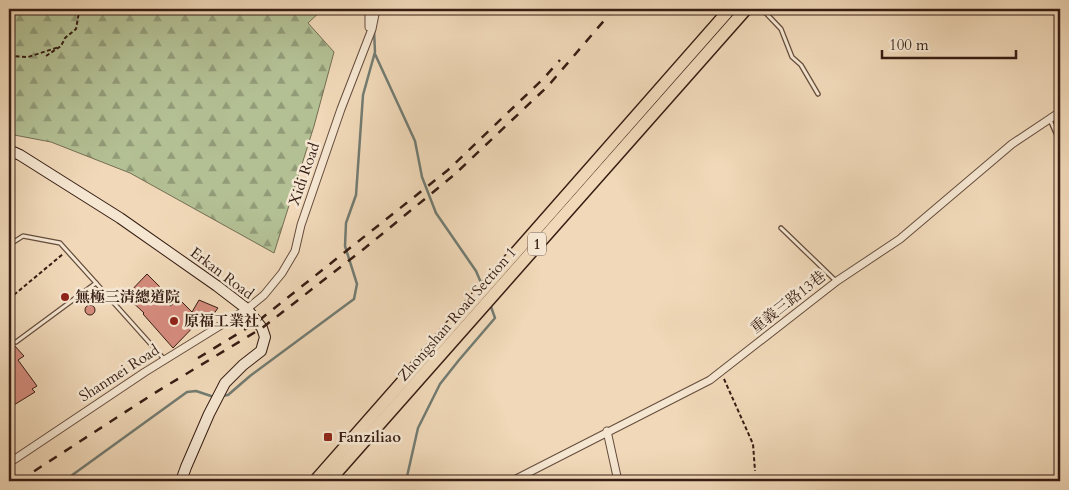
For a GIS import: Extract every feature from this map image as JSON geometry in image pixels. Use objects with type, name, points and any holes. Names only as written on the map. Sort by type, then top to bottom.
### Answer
[{"type":"main road","name":"Zhongshan Road Section 1","points":[[315,481],[730,9]]},
{"type":"main road","name":"Zhongshan Road Section 1","points":[[329,481],[746,9]]},
{"type":"main road","points":[[713,28],[723,36]]},
{"type":"street","name":"Xidi Road","points":[[369,9],[371,32]]},
{"type":"street","name":"Xidi Road","points":[[247,309],[264,295],[282,273],[295,251],[301,225],[338,118],[371,32],[376,9]]},
{"type":"street","name":"重義三路13巷","points":[[512,481],[710,380],[837,281],[900,239],[1012,144],[1060,112]]},
{"type":"street","name":"Erkan Road","points":[[9,150],[120,218],[247,309],[262,328],[265,337],[261,351],[225,383],[209,414],[181,481]]},
{"type":"street","name":"Shanmei Road","points":[[9,463],[164,360],[247,309]]},
{"type":"street","points":[[607,431],[618,481]]},
{"type":"lane","points":[[762,9],[782,29],[792,57],[801,65],[818,94]]},
{"type":"lane","points":[[1050,120],[1060,142]]},
{"type":"lane","points":[[781,228],[837,281]]},
{"type":"lane","points":[[9,245],[23,236],[60,243],[164,360]]},
{"type":"lane","points":[[16,342],[96,283]]},
{"type":"path","points":[[46,56],[60,47],[76,29],[79,12],[71,9]]},
{"type":"path","points":[[9,56],[28,57],[60,47]]},
{"type":"path","points":[[9,299],[66,250]]},
{"type":"path","points":[[721,372],[752,444],[755,471]]},
{"type":"green space","points":[[9,9],[323,9],[308,23],[334,52],[314,126],[274,253],[130,173],[51,142],[9,134]]},
{"type":"building","name":"原福工業社","points":[[147,274],[161,288],[156,293],[170,306],[179,299],[192,312],[199,300],[218,308],[207,323],[202,318],[173,348],[144,313],[126,296]]},
{"type":"building","points":[[90,305],[95,310],[90,315],[85,310]]},
{"type":"building","points":[[9,335],[13,344],[24,356],[18,360],[37,386],[32,389],[35,392],[9,408]]},
{"type":"waterway","points":[[222,396],[228,395],[250,376],[354,299],[357,284],[345,246],[346,223],[356,195],[363,95],[375,52],[374,30]]},
{"type":"waterway","points":[[375,54],[415,141],[422,177],[436,213],[476,271],[482,285]]},
{"type":"waterway","points":[[406,481],[418,428],[440,384],[495,318],[490,304]]},
{"type":"waterway","points":[[64,481],[187,392],[196,391],[214,397]]},
{"type":"railway","points":[[19,481],[153,394],[262,328],[365,248],[454,175],[548,86],[614,9]]},
{"type":"railway","points":[[198,358],[257,322],[448,170],[544,78],[560,60]]},
{"type":"place","name":"無極三清總道院","points":[[65,297]]},
{"type":"place","name":"原福工業社","points":[[174,321]]},
{"type":"place","name":"Fanziliao","points":[[328,437]]}]
